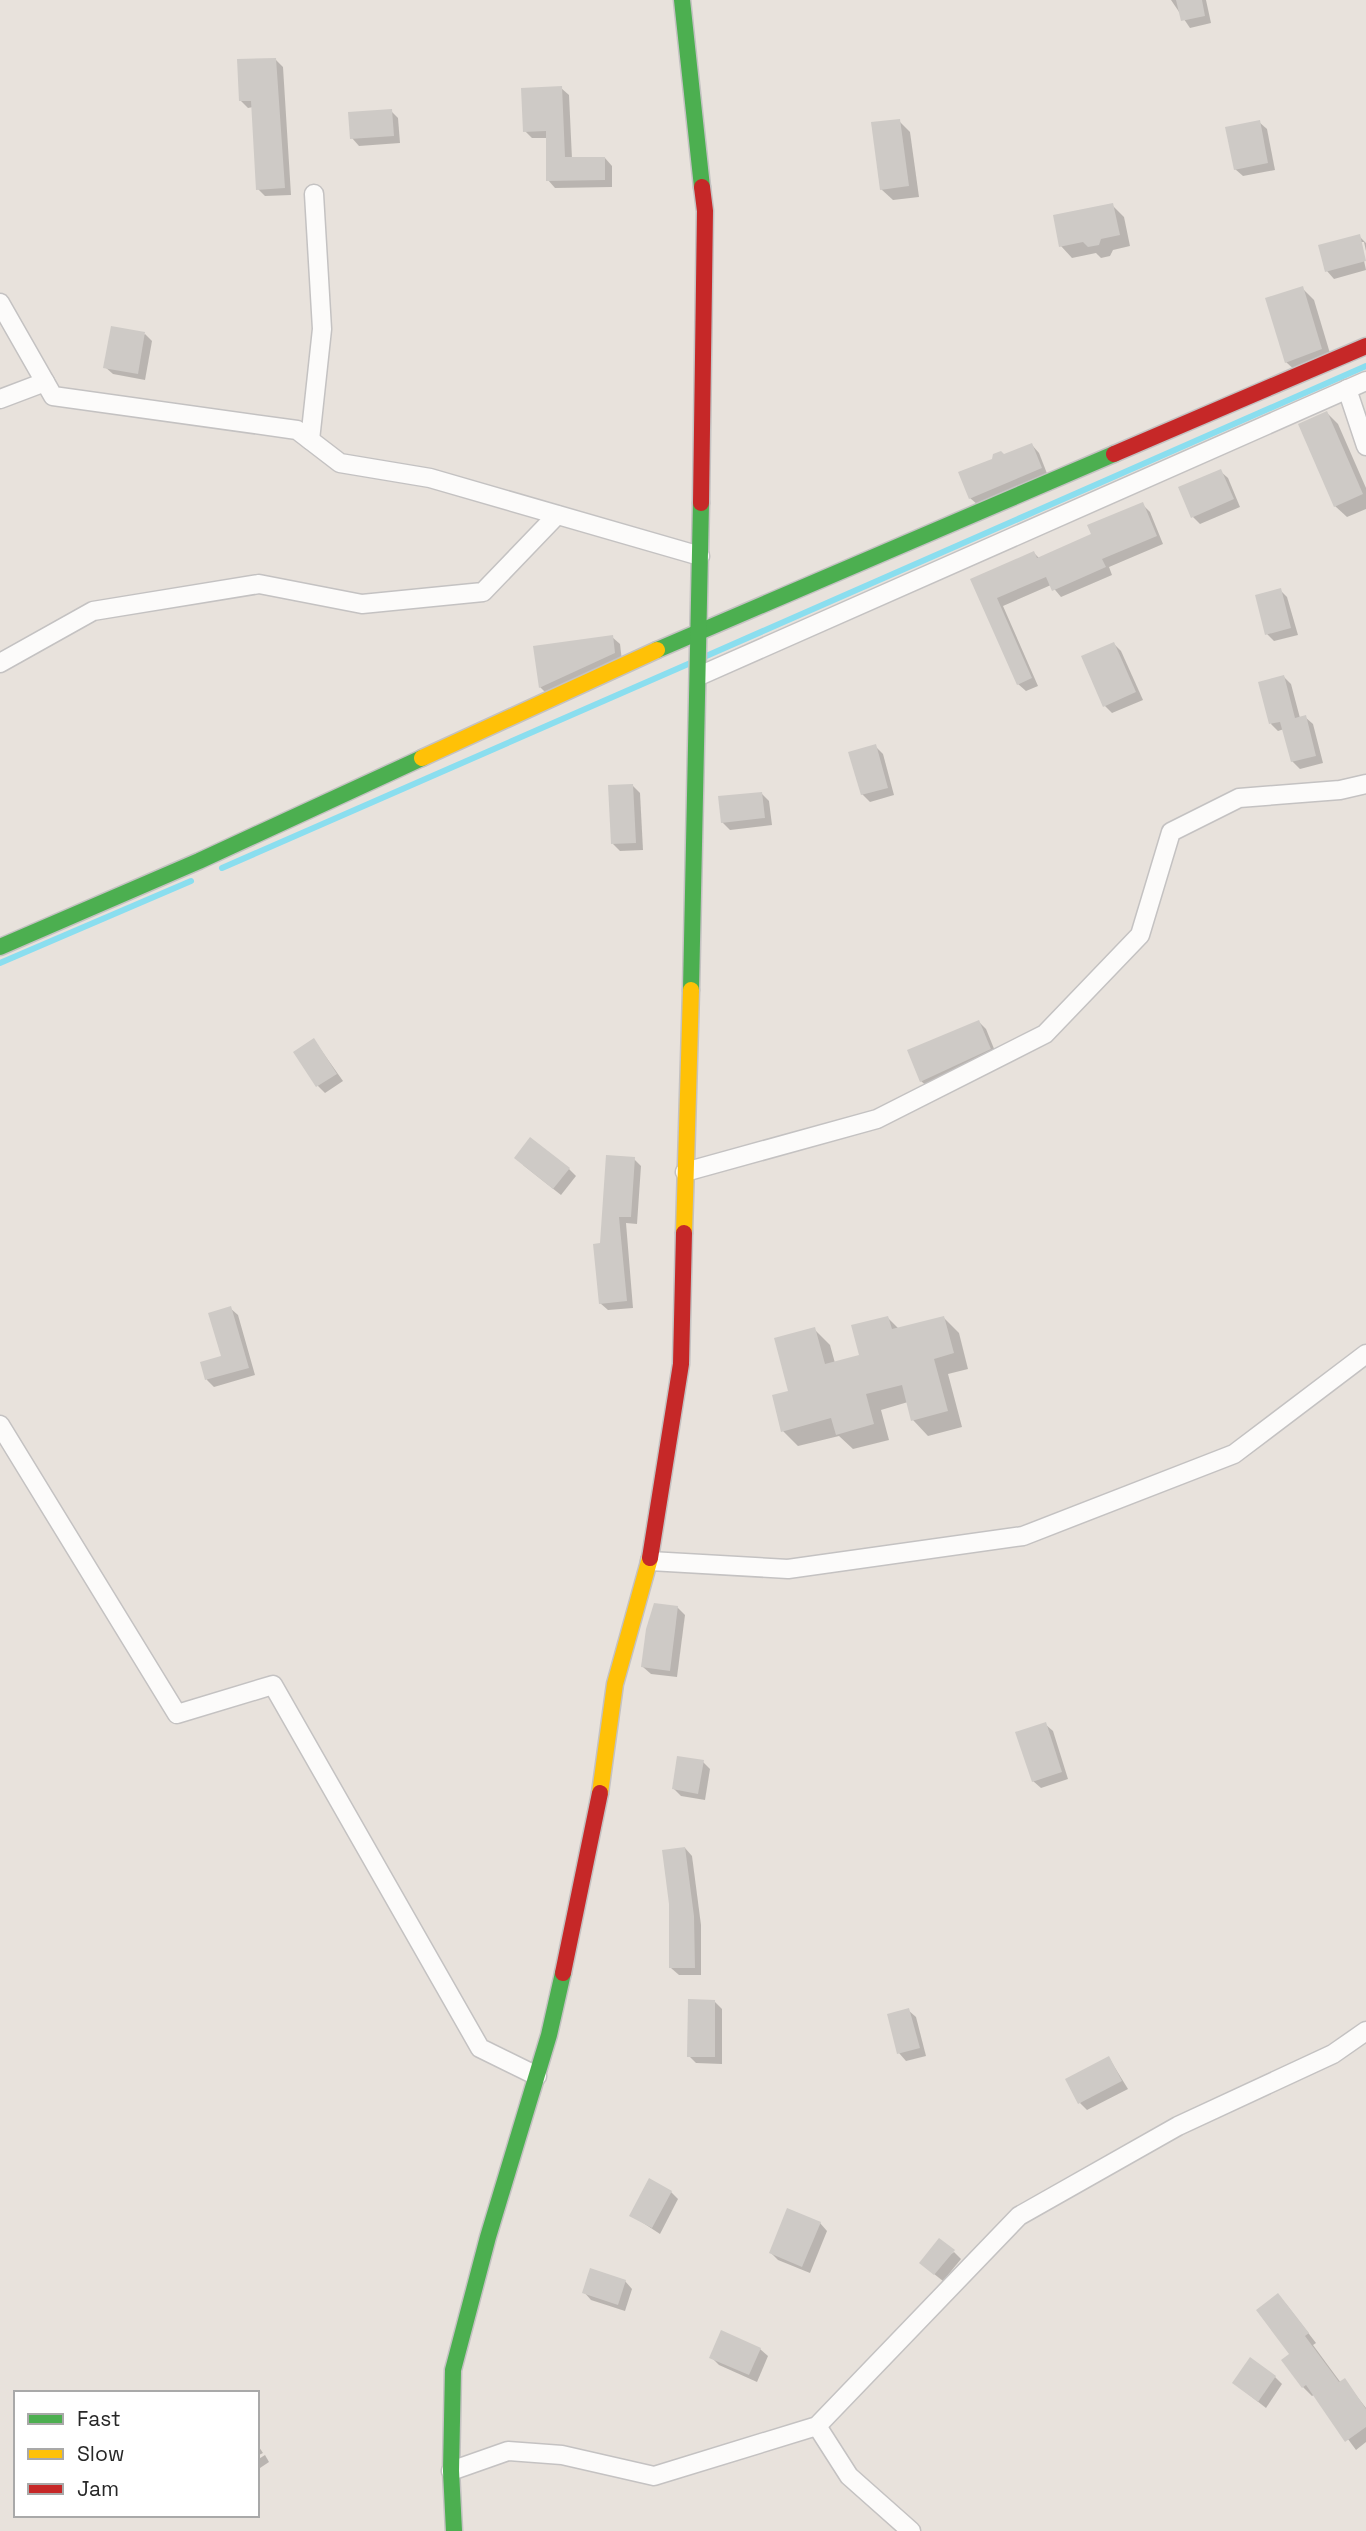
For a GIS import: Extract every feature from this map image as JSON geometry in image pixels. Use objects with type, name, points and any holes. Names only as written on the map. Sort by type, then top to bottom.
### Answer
[{"type":"street","points":[[454,2531],[451,2470],[453,2370],[485,2246],[550,2035],[596,1822],[615,1684],[650,1561],[681,1364],[699,676],[705,211],[682,0]]},
{"type":"street","points":[[310,440],[323,329],[314,194]]},
{"type":"street","points":[[0,303],[53,396],[297,430],[340,463],[430,478],[700,556]]},
{"type":"street","points":[[0,947],[199,862],[699,638],[1366,346]]},
{"type":"street","points":[[699,676],[1366,381]]},
{"type":"street","points":[[0,399],[45,382]]},
{"type":"street","points":[[1347,389],[1366,446]]},
{"type":"street","points":[[0,663],[93,611],[259,584],[362,604],[483,592],[558,515]]},
{"type":"street","points":[[685,1172],[877,1119],[1045,1034],[1140,935],[1171,832],[1239,798],[1340,790],[1366,784]]},
{"type":"street","points":[[650,1561],[788,1569],[1023,1536],[1234,1454],[1366,1354]]},
{"type":"street","points":[[0,1425],[177,1714],[273,1685],[480,2048],[537,2076]]},
{"type":"street","points":[[451,2470],[508,2451],[562,2455],[654,2476],[817,2426],[1019,2216],[1178,2126],[1333,2054],[1366,2031]]},
{"type":"street","points":[[817,2426],[849,2476],[911,2531]]},
{"type":"building","points":[[1176,0],[1202,0],[1205,16],[1181,21]]},
{"type":"building","points":[[276,58],[285,188],[256,190],[251,101],[239,101],[237,59]]},
{"type":"building","points":[[562,86],[565,157],[605,157],[605,180],[546,181],[546,131],[523,132],[521,88]]},
{"type":"building","points":[[392,109],[394,136],[350,139],[348,112]]},
{"type":"building","points":[[900,119],[909,186],[880,190],[871,122]]},
{"type":"building","points":[[1260,120],[1268,163],[1234,170],[1225,127]]},
{"type":"building","points":[[1113,203],[1120,235],[1101,239],[1099,245],[1088,247],[1083,242],[1059,247],[1053,215]]},
{"type":"building","points":[[1360,234],[1366,261],[1325,272],[1318,245]]},
{"type":"building","points":[[1303,286],[1322,349],[1285,363],[1265,298]]},
{"type":"building","points":[[111,326],[145,332],[138,374],[103,368]]},
{"type":"building","points":[[1327,411],[1363,494],[1334,507],[1298,424]]},
{"type":"building","points":[[1032,443],[1042,468],[969,499],[958,472],[992,459],[993,454],[1001,451],[1004,454]]},
{"type":"building","points":[[1221,469],[1234,499],[1191,518],[1178,487]]},
{"type":"building","points":[[1143,502],[1157,536],[1102,559],[1106,567],[1052,591],[1046,577],[997,598],[1032,678],[1017,685],[970,579],[1034,551],[1037,558],[1091,534],[1087,525]]},
{"type":"building","points":[[1281,588],[1291,628],[1265,635],[1255,595]]},
{"type":"building","points":[[613,635],[615,653],[539,688],[533,646]]},
{"type":"building","points":[[1114,642],[1136,692],[1103,707],[1081,656]]},
{"type":"building","points":[[1284,675],[1295,718],[1306,715],[1316,756],[1291,762],[1280,722],[1269,724],[1258,682]]},
{"type":"building","points":[[876,744],[888,788],[861,795],[848,752]]},
{"type":"building","points":[[633,784],[636,843],[611,844],[608,785]]},
{"type":"building","points":[[762,792],[765,818],[721,823],[718,796]]},
{"type":"building","points":[[979,1020],[991,1049],[920,1082],[907,1050]]},
{"type":"building","points":[[314,1038],[337,1074],[316,1087],[293,1052]]},
{"type":"building","points":[[530,1137],[570,1168],[553,1189],[514,1158]]},
{"type":"building","points":[[606,1155],[635,1157],[631,1217],[619,1217],[627,1301],[599,1304],[593,1244],[600,1243]]},
{"type":"building","points":[[231,1306],[249,1368],[205,1380],[200,1362],[221,1356],[208,1313]]},
{"type":"building","points":[[888,1316],[892,1329],[944,1316],[954,1353],[934,1359],[948,1411],[911,1421],[902,1385],[866,1394],[874,1424],[836,1435],[831,1418],[781,1432],[772,1395],[788,1391],[774,1338],[815,1327],[825,1364],[859,1355],[851,1325]]},
{"type":"building","points":[[654,1603],[678,1606],[670,1671],[641,1667],[646,1629]]},
{"type":"building","points":[[1046,1722],[1062,1772],[1032,1782],[1015,1732]]},
{"type":"building","points":[[677,1756],[704,1760],[698,1794],[672,1789]]},
{"type":"building","points":[[685,1847],[694,1916],[695,1968],[669,1968],[669,1904],[662,1850]]},
{"type":"building","points":[[688,1999],[715,2000],[715,2057],[687,2057]]},
{"type":"building","points":[[909,2008],[920,2048],[897,2054],[887,2014]]},
{"type":"building","points":[[1109,2056],[1122,2081],[1078,2104],[1065,2079]]},
{"type":"building","points":[[649,2178],[672,2191],[652,2228],[629,2216]]},
{"type":"building","points":[[787,2208],[821,2222],[802,2267],[769,2253]]},
{"type":"building","points":[[939,2238],[955,2250],[934,2275],[919,2263]]},
{"type":"building","points":[[590,2268],[626,2280],[618,2305],[582,2293]]},
{"type":"building","points":[[1278,2293],[1309,2333],[1305,2336],[1339,2382],[1345,2378],[1366,2409],[1366,2427],[1345,2442],[1306,2385],[1302,2388],[1281,2360],[1289,2354],[1256,2310]]},
{"type":"building","points":[[721,2330],[761,2348],[749,2375],[709,2358]]},
{"type":"building","points":[[1250,2357],[1276,2376],[1258,2402],[1232,2383]]},
{"type":"waterway","points":[[704,657],[1366,366]]},
{"type":"waterway","points":[[222,868],[695,661]]},
{"type":"waterway","points":[[0,963],[191,881]]},
{"type":"traffic: fast","points":[[682,0],[702,187]]},
{"type":"traffic: fast","points":[[657,650],[1114,454]]},
{"type":"traffic: fast","points":[[691,990],[701,503]]},
{"type":"traffic: fast","points":[[0,947],[199,861],[422,758]]},
{"type":"traffic: fast","points":[[454,2531],[451,2471],[453,2370],[488,2237],[549,2035],[563,1973]]},
{"type":"traffic: slow","points":[[422,758],[657,650]]},
{"type":"traffic: slow","points":[[684,1233],[691,990]]},
{"type":"traffic: slow","points":[[600,1793],[615,1684],[650,1558]]},
{"type":"traffic: jam","points":[[701,503],[705,211],[702,187]]},
{"type":"traffic: jam","points":[[1114,454],[1366,346]]},
{"type":"traffic: jam","points":[[650,1558],[681,1364],[684,1233]]},
{"type":"traffic: jam","points":[[563,1973],[600,1793]]}]
